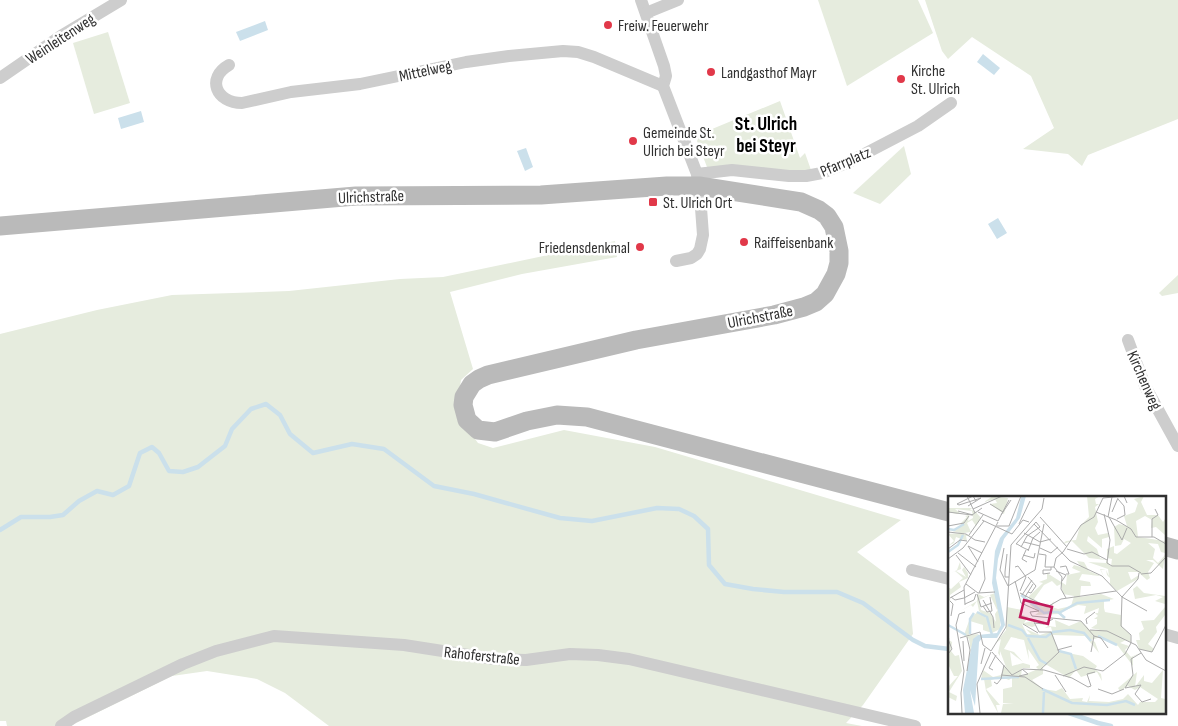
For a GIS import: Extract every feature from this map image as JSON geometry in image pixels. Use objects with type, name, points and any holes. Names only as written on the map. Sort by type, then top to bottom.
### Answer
[{"type":"street","name":"Weinleitenweg","points":[[0,78],[61,36],[122,0]]},
{"type":"street","points":[[641,0],[664,66],[666,76],[663,86],[698,180],[703,235],[700,249],[691,258],[676,261]]},
{"type":"street","points":[[646,13],[678,0]]},
{"type":"street","name":"Mittelweg","points":[[229,65],[223,68],[218,76],[217,86],[222,97],[233,103],[242,103],[310,89],[360,84],[474,61],[563,51],[578,52],[594,57],[663,86]]},
{"type":"street","name":"Pfarrplatz","points":[[698,180],[732,170],[806,176],[833,170],[918,126],[951,103]]},
{"type":"street","name":"Ulrichstraße","points":[[0,226],[356,196],[541,195],[668,186],[698,180],[806,203],[827,216],[834,227],[840,251],[836,274],[824,294],[816,302],[792,312],[636,340],[478,379],[472,384],[464,397],[463,406],[467,420],[478,430],[495,432],[527,421],[557,415],[587,417],[948,512]]},
{"type":"street","name":"Kirchenweg","points":[[1128,340],[1145,386],[1178,446]]},
{"type":"street","points":[[912,570],[948,579]]},
{"type":"street","name":"Rahoferstraße","points":[[61,726],[74,717],[183,664],[216,651],[274,636],[404,645],[494,659],[526,660],[570,654],[629,659],[916,726]]},
{"type":"shaded area","points":[[818,0],[918,0],[933,33],[847,86]]},
{"type":"shaded area","points":[[925,0],[1178,0],[1178,119],[1088,155],[1082,166],[1068,154],[1023,149],[1054,128],[1031,76],[972,37],[948,59],[942,51]]},
{"type":"shaded area","points":[[108,32],[130,103],[94,114],[73,43]]},
{"type":"shaded area","points":[[780,101],[800,158],[805,153],[811,170],[707,167],[697,141],[700,134]]},
{"type":"shaded area","points":[[904,146],[911,174],[880,204],[853,193]]},
{"type":"shaded area","points":[[615,241],[617,257],[522,274],[450,292],[473,369],[461,380],[459,394],[464,424],[478,443],[493,448],[564,430],[655,447],[901,520],[857,552],[909,591],[913,634],[863,705],[846,723],[862,726],[329,726],[285,693],[257,679],[207,671],[172,676],[70,726],[7,726],[6,721],[0,721],[0,334],[97,310],[172,295],[289,291],[400,279],[443,277]]},
{"type":"shaded area","points":[[1178,275],[1178,293],[1162,296],[1159,293]]},
{"type":"water","points":[[265,21],[268,30],[240,41],[236,32]]},
{"type":"water","points":[[983,54],[1000,68],[994,75],[977,62]]},
{"type":"water","points":[[141,111],[144,122],[121,129],[118,118]]},
{"type":"water","points":[[526,148],[533,167],[525,171],[517,151]]},
{"type":"water","points":[[998,218],[1007,233],[997,239],[988,224]]},
{"type":"waterway","points":[[0,530],[21,517],[63,515],[79,501],[97,491],[113,495],[129,486],[140,453],[152,447],[159,453],[169,471],[183,472],[198,467],[225,446],[232,429],[251,409],[266,404],[280,415],[290,434],[313,453],[352,444],[384,449],[434,486],[474,494],[560,518],[592,521],[657,508],[679,509],[694,516],[708,529],[709,565],[725,584],[784,592],[837,592],[863,603],[913,640],[925,646],[948,649]]},
{"type":"waterway","points":[[1072,714],[1111,726]]},
{"type":"place","name":"Freiw. Feuerwehr","points":[[608,25]]},
{"type":"place","name":"Landgasthof Mayr","points":[[711,72]]},
{"type":"place","name":"Kirche St. Ulrich","points":[[901,79]]},
{"type":"place","name":"Gemeinde St. Ulrich bei Steyr","points":[[633,141]]},
{"type":"place","name":"St. Ulrich Ort","points":[[653,202]]},
{"type":"place","name":"Raiffeisenbank","points":[[744,242]]},
{"type":"place","name":"Friedensdenkmal","points":[[640,247]]},
{"type":"district","name":"St. Ulrich bei Steyr","points":[[766,134]]}]
